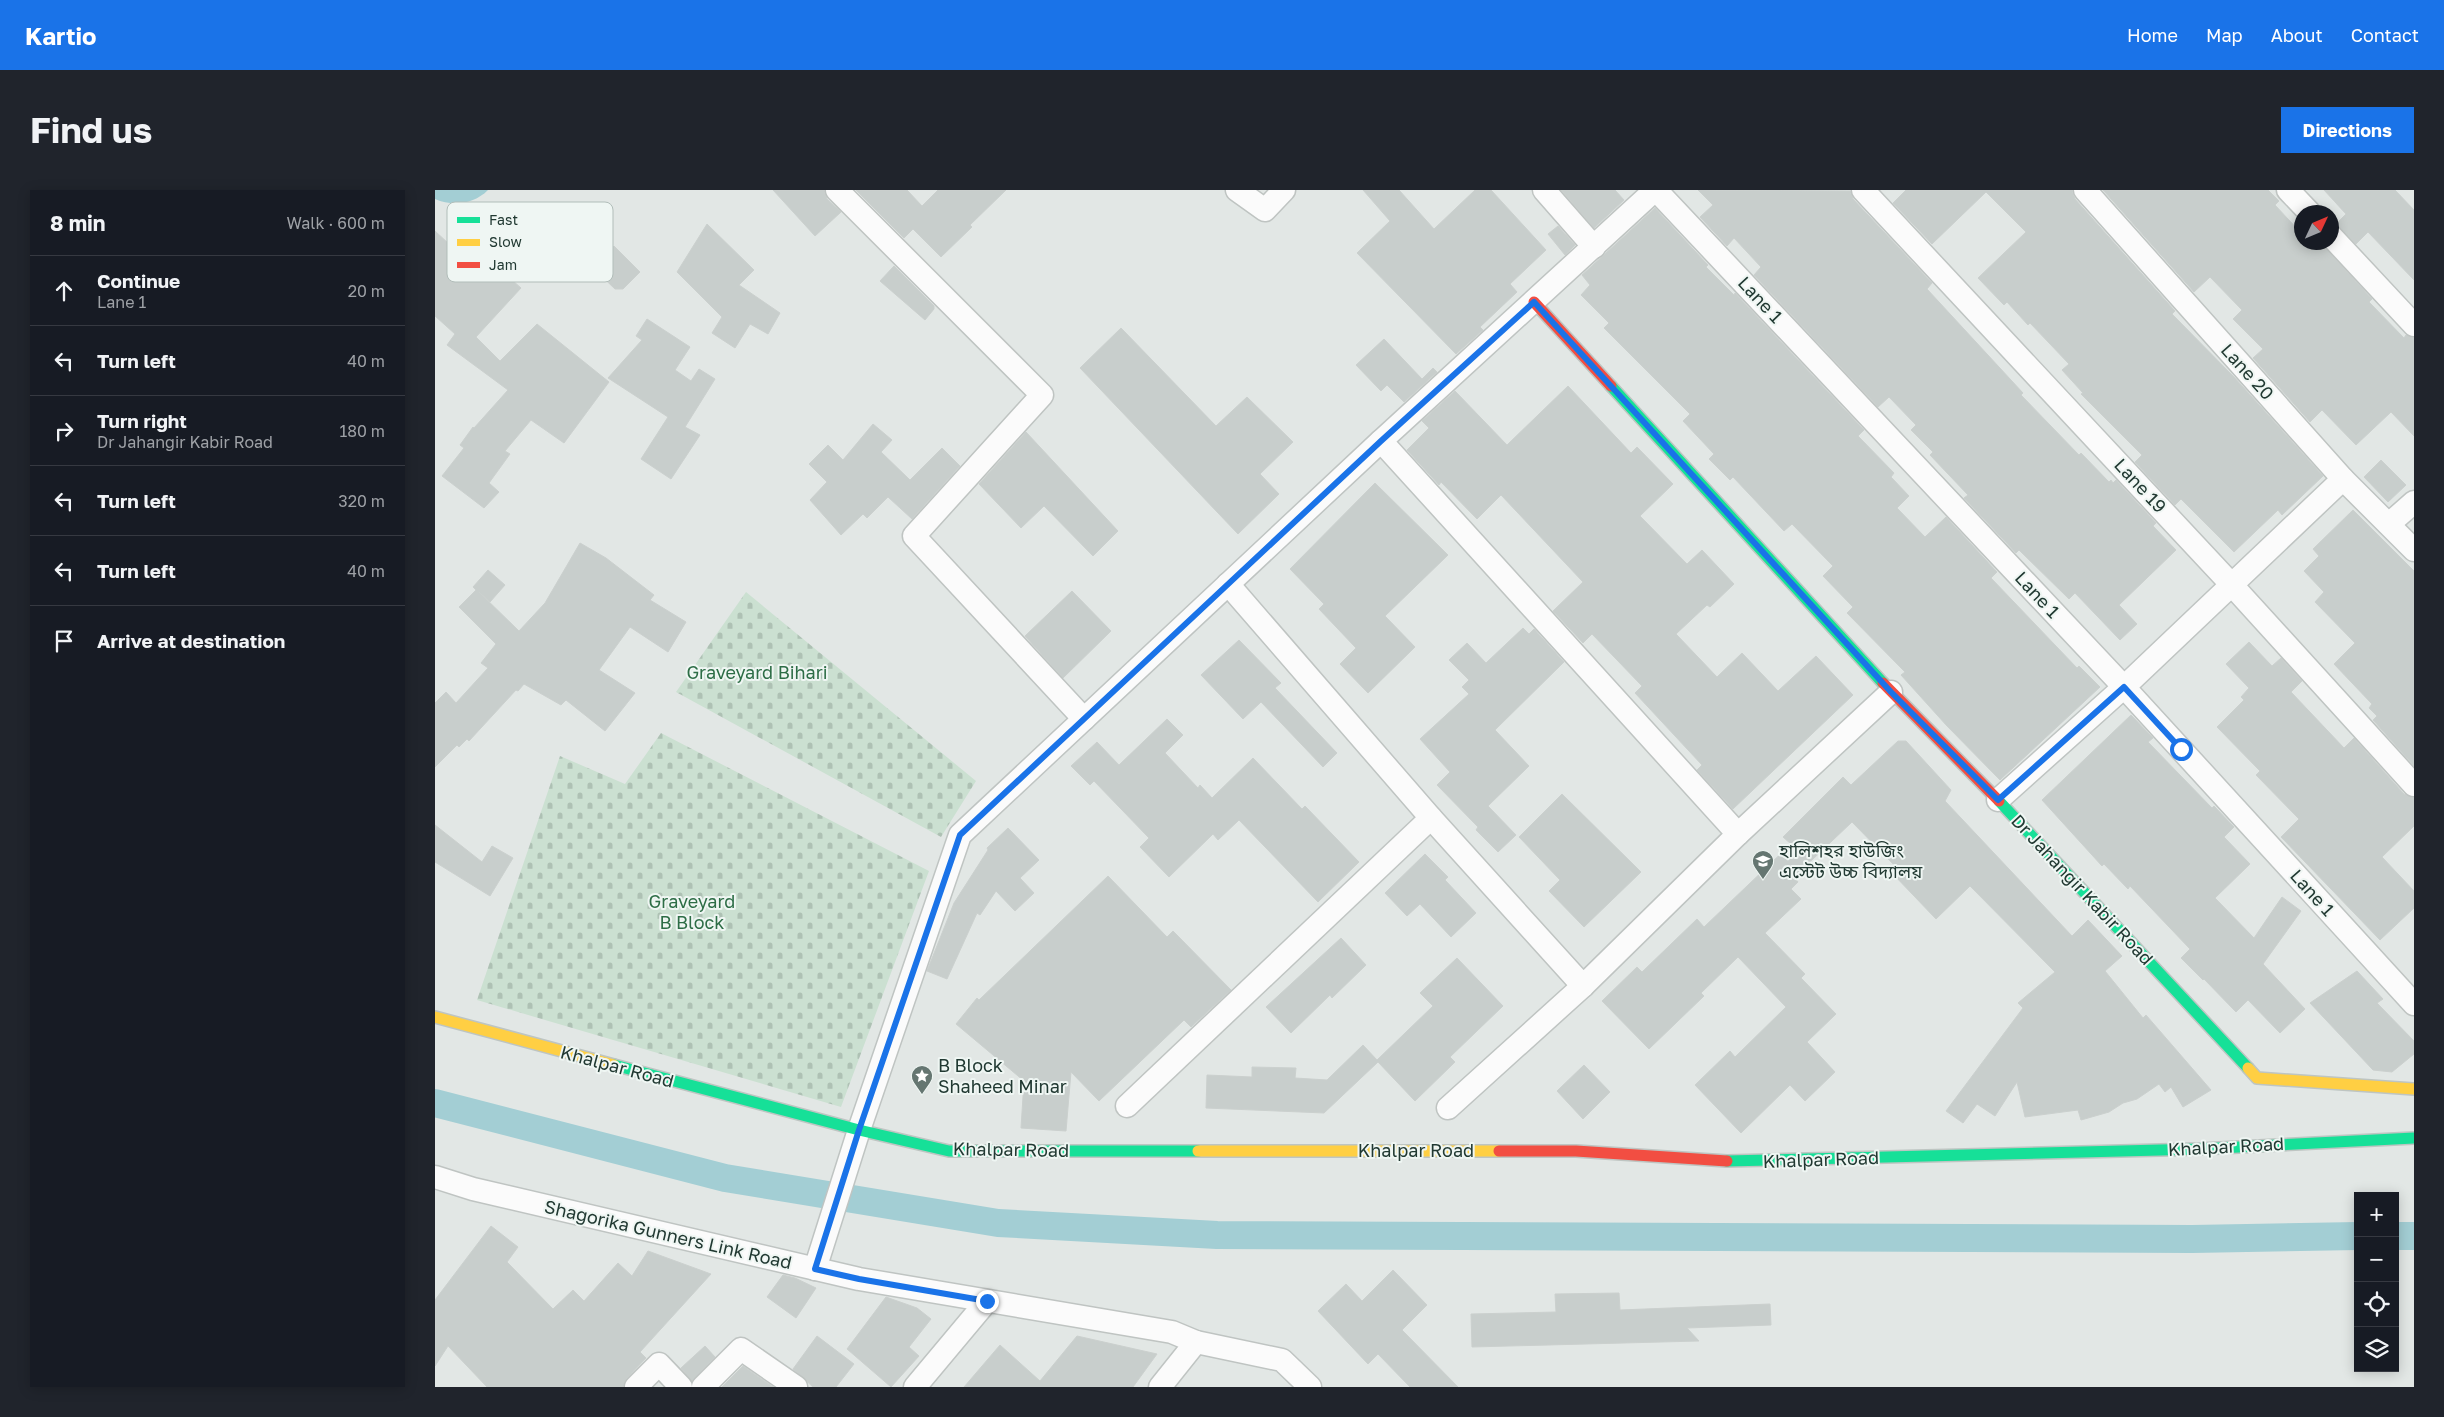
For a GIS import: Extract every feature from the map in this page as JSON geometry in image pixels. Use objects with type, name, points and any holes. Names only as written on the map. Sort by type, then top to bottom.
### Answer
[{"type":"street","points":[[837,190],[1042,395],[914,536],[1084,719]]},
{"type":"street","points":[[1237,190],[1265,210],[1284,190]]},
{"type":"street","points":[[1544,190],[1593,247]]},
{"type":"street","points":[[815,1269],[859,1130],[960,835],[1381,441],[1655,190]]},
{"type":"street","name":"Lane 1","points":[[1655,190],[2124,687],[2414,1004]]},
{"type":"street","name":"Lane 19","points":[[1863,190],[2231,584],[2414,785]]},
{"type":"street","name":"Lane 20","points":[[2085,190],[2343,479],[2414,550]]},
{"type":"street","points":[[2288,190],[2302,205]]},
{"type":"street","points":[[2339,245],[2414,325]]},
{"type":"street","name":"Dr Jahangir Kabir Road","points":[[1534,302],[1891,692],[1998,800],[2257,1078],[2414,1090]]},
{"type":"street","points":[[1381,441],[1738,834]]},
{"type":"street","points":[[1998,800],[2124,687],[2343,479]]},
{"type":"street","points":[[2389,524],[2414,502]]},
{"type":"street","points":[[1228,584],[1431,818],[1583,986]]},
{"type":"street","points":[[1448,1108],[1583,986],[1738,834],[1891,692]]},
{"type":"street","points":[[1127,1106],[1431,818]]},
{"type":"street","name":"Khalpar Road","points":[[435,1017],[859,1130],[949,1151],[1576,1152],[1745,1162],[2200,1149],[2414,1138]]},
{"type":"street","name":"Shagorika Gunners Link Road","points":[[435,1177],[473,1189],[859,1279],[1172,1332],[1196,1342],[1281,1360],[1310,1387]]},
{"type":"street","points":[[915,1387],[987,1301]]},
{"type":"street","points":[[1160,1387],[1196,1342]]},
{"type":"street","points":[[703,1387],[741,1349],[796,1387]]},
{"type":"street","points":[[636,1387],[659,1364],[681,1387]]},
{"type":"green space","name":"Graveyard Bihari","points":[[746,592],[976,781],[941,837],[676,692]]},
{"type":"green space","name":"Graveyard B Block","points":[[661,733],[929,871],[841,1107],[477,1000],[560,756],[625,784]]},
{"type":"water","points":[[435,190],[488,190],[466,202],[447,202],[435,199]]},
{"type":"building","points":[[773,190],[824,190],[827,199],[841,212],[815,236]]},
{"type":"building","points":[[856,190],[907,190],[922,206],[938,190],[1006,190],[941,257],[913,229],[904,238]]},
{"type":"building","points":[[1363,190],[1399,190],[1434,229],[1475,190],[1491,190],[1546,250],[1510,284],[1517,292],[1480,327],[1483,330],[1456,354],[1357,253],[1390,221]]},
{"type":"building","points":[[1561,190],[1615,190],[1624,200],[1594,228]]},
{"type":"building","points":[[1698,190],[1850,191],[1853,199],[1932,283],[1927,289],[2023,393],[2021,395],[2079,455],[2081,453],[2109,482],[2111,480],[2113,483],[2116,480],[2156,523],[2153,526],[2176,550],[2119,605],[2137,624],[2120,640],[2075,593],[2069,599],[2019,550],[2016,553],[1964,498],[1968,495],[1930,455],[1933,452],[1911,430],[1916,425],[1889,397],[1878,407],[1754,275],[1761,267],[1734,238],[1727,246],[1700,217],[1713,205]]},
{"type":"building","points":[[1906,190],[2072,190],[2075,199],[2175,311],[2172,314],[2234,377],[2323,476],[2282,515],[2278,510],[2234,552],[2181,499],[2175,505],[2135,462],[2142,455],[2081,394],[2083,393],[2062,370],[2069,364],[2030,323],[2028,325],[2007,302],[2004,305],[1978,278],[2026,232],[1986,192],[1932,244],[1893,203]]},
{"type":"building","points":[[2103,190],[2268,190],[2279,201],[2275,205],[2294,225],[2294,250],[2327,250],[2372,299],[2369,302],[2404,338],[2406,335],[2414,338],[2414,436],[2391,412],[2356,445],[2322,410],[2310,422],[2253,358],[2263,349],[2233,319],[2242,310],[2210,277],[2194,292]]},
{"type":"building","points":[[2324,190],[2395,190],[2414,210],[2414,280],[2368,232],[2356,244],[2339,227],[2339,221],[2346,214]]},
{"type":"building","points":[[1655,208],[1708,265],[1706,267],[1734,295],[1735,293],[1864,430],[1858,436],[1894,473],[1891,477],[1909,496],[1897,508],[1925,537],[1946,517],[1997,572],[1991,578],[2077,668],[2079,666],[2100,687],[2000,780],[1947,726],[1901,675],[1905,672],[1847,613],[1853,607],[1823,576],[1833,566],[1792,524],[1784,531],[1733,477],[1730,480],[1709,459],[1714,454],[1683,421],[1690,414],[1604,328],[1609,323],[1581,295],[1590,285],[1582,275]]},
{"type":"building","points":[[707,224],[754,270],[739,285],[780,313],[768,334],[750,324],[735,348],[712,333],[722,317],[677,272]]},
{"type":"building","points":[[1558,226],[1575,245],[1565,255],[1548,234]]},
{"type":"building","points":[[435,231],[447,242],[447,282],[514,282],[521,288],[476,337],[500,361],[537,324],[609,382],[564,443],[531,420],[505,451],[510,454],[489,483],[499,492],[484,508],[442,476],[464,448],[460,445],[473,427],[508,390],[447,345],[455,334],[435,316]]},
{"type":"building","points":[[613,247],[640,272],[623,289],[615,289],[608,282],[613,282]]},
{"type":"building","points":[[894,266],[934,306],[934,309],[925,320],[880,281]]},
{"type":"building","points":[[647,319],[690,347],[675,370],[691,381],[699,369],[715,379],[685,427],[700,435],[671,479],[641,459],[668,417],[608,378],[642,340],[636,336]]},
{"type":"building","points":[[1121,328],[1216,426],[1247,397],[1293,442],[1260,474],[1279,494],[1238,534],[1080,368]]},
{"type":"building","points":[[1384,339],[1422,379],[1433,368],[1437,372],[1404,402],[1387,385],[1381,391],[1356,365]]},
{"type":"building","points":[[1568,386],[1631,453],[1637,447],[1673,484],[1640,516],[1687,564],[1702,550],[1734,584],[1710,607],[1707,605],[1676,634],[1717,677],[1742,653],[1778,691],[1816,656],[1853,695],[1733,809],[1697,770],[1702,765],[1635,693],[1642,686],[1592,634],[1583,643],[1553,611],[1583,582],[1501,495],[1477,519],[1441,482],[1439,485],[1407,450],[1429,428],[1422,421],[1455,391],[1507,445]]},
{"type":"building","points":[[873,424],[892,440],[881,452],[910,480],[942,448],[960,466],[912,519],[888,497],[867,518],[863,514],[841,535],[810,500],[827,482],[809,464],[828,445],[843,460]]},
{"type":"building","points":[[1026,432],[1118,531],[1093,556],[1044,506],[1021,528],[979,484]]},
{"type":"building","points":[[2381,460],[2406,485],[2388,502],[2364,477]]},
{"type":"building","points":[[1375,483],[1448,555],[1385,616],[1415,647],[1368,693],[1340,664],[1356,648],[1319,609],[1324,604],[1290,569]]},
{"type":"building","points":[[2353,510],[2414,571],[2414,766],[2373,720],[2377,716],[2369,708],[2372,704],[2334,664],[2355,643],[2315,602],[2324,592],[2304,571],[2319,556],[2313,549]]},
{"type":"building","points":[[580,543],[606,558],[654,595],[650,600],[686,622],[668,652],[630,627],[599,670],[635,693],[605,731],[566,700],[561,705],[524,684],[518,691],[516,690],[469,741],[467,739],[459,747],[457,745],[435,767],[435,703],[446,692],[456,703],[488,668],[481,663],[496,644],[459,607],[476,590],[473,587],[488,570],[505,585],[490,602],[479,592],[519,631],[545,603]]},
{"type":"building","points":[[1072,591],[1111,631],[1063,678],[1025,636]]},
{"type":"building","points":[[1523,628],[1529,634],[1534,629],[1564,662],[1495,730],[1529,766],[1488,806],[1516,835],[1498,852],[1476,830],[1478,827],[1437,785],[1450,772],[1420,739],[1469,694],[1462,687],[1469,680],[1449,660],[1467,643],[1486,663]]},
{"type":"building","points":[[1239,640],[1281,683],[1275,688],[1337,753],[1323,767],[1261,702],[1243,719],[1201,675]]},
{"type":"building","points":[[2249,642],[2272,666],[2281,658],[2302,681],[2291,692],[2344,748],[2354,738],[2404,794],[2414,798],[2414,826],[2382,857],[2414,891],[2414,908],[2380,940],[2281,837],[2299,819],[2256,775],[2260,771],[2217,727],[2244,700],[2241,697],[2249,688],[2226,664]]},
{"type":"building","points":[[2131,715],[2153,738],[2148,742],[2212,808],[2214,806],[2234,827],[2224,837],[2250,864],[2215,898],[2254,938],[2282,897],[2301,911],[2263,964],[2305,1009],[2280,1033],[2248,1000],[2236,1012],[2203,980],[2181,958],[2190,949],[2130,886],[2128,889],[2104,864],[2102,866],[2042,800]]},
{"type":"building","points":[[1167,719],[1183,735],[1165,753],[1198,788],[1200,785],[1212,798],[1253,758],[1302,809],[1305,806],[1359,862],[1318,902],[1239,820],[1218,840],[1213,834],[1169,877],[1140,847],[1149,838],[1094,781],[1090,785],[1071,766],[1097,742],[1119,765]]},
{"type":"building","points":[[1898,741],[1906,741],[1951,790],[1945,801],[2072,936],[2088,920],[2122,956],[2105,971],[2143,1018],[2146,1015],[2211,1090],[2183,1107],[2171,1087],[2165,1092],[2159,1084],[2137,1099],[2123,1103],[2109,1112],[2081,1120],[2078,1110],[2025,1117],[2017,1082],[1995,1116],[1977,1104],[1963,1123],[1946,1111],[2023,1008],[2018,1003],[2055,972],[1970,886],[1936,919],[1893,874],[1898,869],[1852,822],[1794,877],[1798,882],[1791,889],[1801,899],[1765,933],[1805,974],[1801,978],[1836,1014],[1807,1042],[1835,1072],[1805,1101],[1790,1085],[1741,1133],[1695,1085],[1730,1051],[1735,1057],[1786,1007],[1738,957],[1701,993],[1704,996],[1649,1049],[1602,1001],[1637,967],[1642,972],[1697,919],[1704,927],[1791,844],[1783,837],[1843,777],[1851,785]]},
{"type":"building","points":[[1562,794],[1641,872],[1584,927],[1549,891],[1560,880],[1519,837]]},
{"type":"building","points":[[435,825],[482,862],[492,846],[513,858],[490,896],[435,862]]},
{"type":"building","points":[[1008,828],[1039,860],[1020,878],[1034,893],[1015,911],[996,891],[980,915],[977,913],[947,979],[927,971],[954,903],[988,850],[987,848]]},
{"type":"building","points":[[1425,854],[1448,877],[1445,880],[1476,913],[1451,937],[1420,904],[1407,916],[1385,893]]},
{"type":"building","points":[[1108,876],[1167,937],[1173,931],[1231,990],[1191,1027],[1184,1020],[1099,1101],[1071,1072],[1066,1131],[1021,1128],[1024,1081],[956,1024],[977,998],[979,1000]]},
{"type":"building","points":[[1341,938],[1366,965],[1332,998],[1330,995],[1291,1033],[1266,1007]]},
{"type":"building","points":[[1457,958],[1503,1006],[1450,1057],[1455,1062],[1415,1101],[1378,1062],[1324,1113],[1206,1108],[1207,1075],[1252,1077],[1252,1067],[1296,1068],[1295,1078],[1327,1080],[1363,1045],[1377,1060],[1433,1006],[1420,993]]},
{"type":"building","points":[[2357,971],[2383,999],[2377,1003],[2414,1041],[2414,1054],[2392,1072],[2373,1070],[2310,1003]]},
{"type":"building","points":[[1584,1065],[1610,1092],[1583,1119],[1557,1091]]},
{"type":"building","points":[[491,1226],[518,1247],[507,1262],[553,1309],[573,1290],[584,1301],[618,1263],[632,1276],[648,1251],[711,1274],[640,1352],[646,1358],[627,1378],[623,1387],[487,1387],[448,1346],[435,1366],[435,1300]]},
{"type":"building","points":[[1393,1270],[1427,1305],[1402,1330],[1458,1387],[1410,1387],[1378,1354],[1368,1364],[1318,1311],[1346,1284],[1362,1301]]},
{"type":"building","points":[[783,1275],[795,1278],[816,1288],[796,1318],[767,1297]]},
{"type":"building","points":[[1619,1293],[1620,1310],[1770,1304],[1771,1325],[1687,1328],[1699,1341],[1472,1347],[1471,1314],[1556,1312],[1555,1294]]},
{"type":"building","points":[[886,1297],[917,1308],[931,1319],[909,1347],[919,1356],[891,1387],[847,1349]]},
{"type":"building","points":[[817,1336],[854,1364],[836,1387],[813,1387],[793,1369]]},
{"type":"building","points":[[1077,1336],[1157,1354],[1133,1387],[964,1387],[1000,1345],[1040,1381]]},
{"type":"building","points":[[705,1346],[715,1357],[692,1381],[681,1368]]},
{"type":"building","points":[[743,1366],[773,1387],[722,1387]]},
{"type":"waterway","points":[[435,1103],[725,1178],[998,1223],[1217,1235],[2192,1239],[2354,1236]]},
{"type":"waterway","points":[[2399,1236],[2414,1236]]},
{"type":"traffic: fast","points":[[1611,386],[1883,683]]},
{"type":"traffic: fast","points":[[1999,801],[2248,1068]]},
{"type":"traffic: fast","points":[[614,1065],[859,1130],[949,1151],[1198,1151]]},
{"type":"traffic: fast","points":[[1727,1161],[2200,1149],[2414,1138]]},
{"type":"traffic: slow","points":[[435,1017],[614,1065]]},
{"type":"traffic: slow","points":[[2248,1068],[2257,1078],[2414,1089]]},
{"type":"traffic: slow","points":[[1198,1151],[1499,1151]]},
{"type":"traffic: jam","points":[[1534,302],[1611,386]]},
{"type":"traffic: jam","points":[[1883,683],[1999,801]]},
{"type":"traffic: jam","points":[[1499,1151],[1576,1151],[1727,1161]]},
{"type":"place","name":"হালিশহর হাউজিং এস্টেট উচ্চ বিদ্যালয়","points":[[1763,880]]},
{"type":"place","name":"B Block Shaheed Minar","points":[[922,1095]]},
{"type":"route","points":[[987,1301],[859,1279],[815,1269],[859,1130],[960,835],[1381,441],[1534,302],[1891,692],[1998,800],[2124,687],[2181,749]]}]
